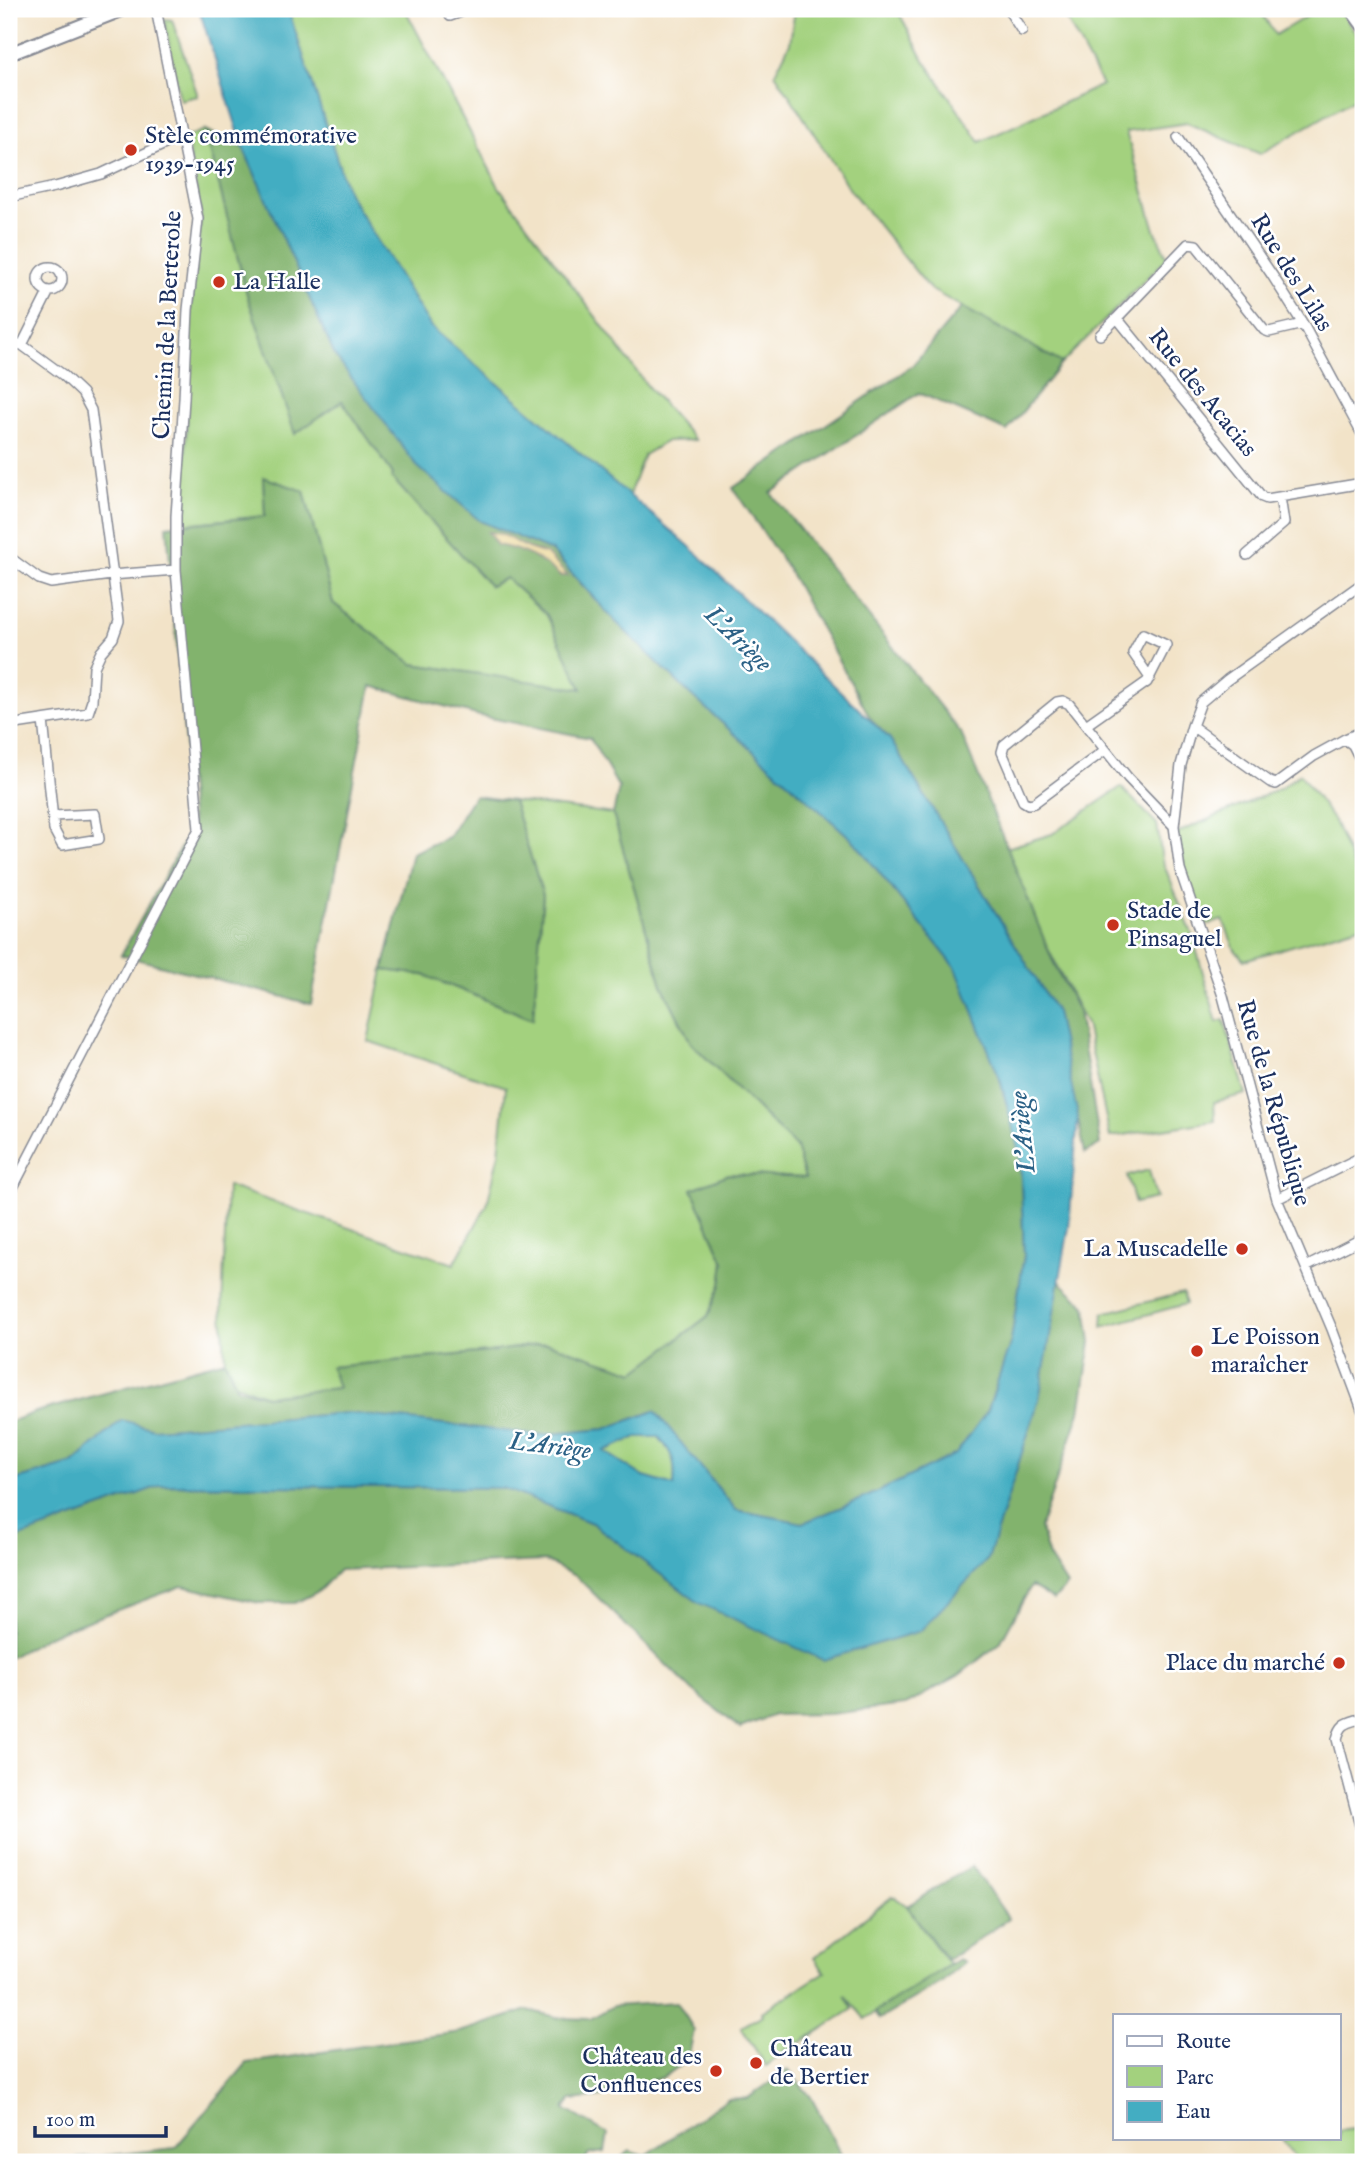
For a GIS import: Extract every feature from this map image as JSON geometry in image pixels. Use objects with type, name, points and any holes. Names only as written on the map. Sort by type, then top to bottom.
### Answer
[{"type":"main road","points":[[9,54],[124,9]]},
{"type":"street","name":"Chemin de la Berterole","points":[[9,1195],[199,829],[176,570],[176,516],[188,310],[198,219],[156,9]]},
{"type":"street","points":[[1008,9],[1022,32]]},
{"type":"street","points":[[1350,9],[1363,27]]},
{"type":"street","points":[[450,16],[463,10]]},
{"type":"street","points":[[9,197],[101,174],[182,136]]},
{"type":"street","name":"Rue des Lilas","points":[[1178,137],[1303,324],[1363,436]]},
{"type":"street","points":[[1117,318],[1188,244],[1196,245],[1264,330],[1269,332],[1303,324]]},
{"type":"street","points":[[22,345],[48,291]]},
{"type":"street","name":"Rue des Acacias","points":[[1100,335],[1117,318],[1262,497],[1280,497]]},
{"type":"street","points":[[9,343],[22,345],[63,375],[82,393],[91,410],[119,621],[113,638],[100,652],[94,667],[92,701],[88,713],[9,725]]},
{"type":"street","points":[[1247,555],[1284,523],[1280,497],[1363,483]]},
{"type":"street","points":[[9,557],[39,579],[51,583],[176,570]]},
{"type":"street","name":"Rue de la République","points":[[1363,583],[1227,680],[1201,702],[1181,765],[1174,826],[1180,870],[1223,996],[1277,1199],[1359,1386],[1363,1412]]},
{"type":"street","points":[[1086,725],[1150,678],[1166,645],[1143,634],[1133,653],[1150,678]]},
{"type":"street","points":[[1105,750],[1034,803],[1028,804],[1023,801],[1002,752],[1004,745],[1057,702],[1063,701],[1069,704],[1105,750],[1174,826]]},
{"type":"street","points":[[43,720],[54,830],[62,845],[99,839],[95,814],[54,816]]},
{"type":"street","points":[[1192,726],[1269,782],[1276,784],[1314,756],[1363,731]]},
{"type":"street","points":[[1345,738],[1353,745],[1363,765]]},
{"type":"street","points":[[1151,801],[1164,803],[1176,797]]},
{"type":"street","points":[[1277,1199],[1363,1156]]},
{"type":"street","points":[[1306,1267],[1363,1238]]},
{"type":"street","points":[[1363,1718],[1340,1728],[1338,1739],[1363,1837]]},
{"type":"green space","points":[[288,9],[405,9],[499,187],[649,388],[695,440],[667,441],[644,455],[629,495],[431,327],[348,193]]},
{"type":"green space","points":[[795,9],[897,9],[924,60],[980,142],[1102,85],[1061,9],[1261,9],[1275,35],[1319,9],[1339,9],[1363,43],[1363,94],[1260,154],[1187,123],[1126,132],[1155,230],[1167,258],[1062,363],[930,289],[850,190],[775,73],[790,43]]},
{"type":"green space","points":[[164,19],[172,20],[198,96],[180,100]]},
{"type":"green space","points":[[205,130],[248,298],[295,434],[342,400],[393,474],[392,478],[490,586],[506,578],[547,615],[583,690],[413,664],[333,603],[304,491],[263,478],[265,516],[183,524],[191,306],[201,216],[186,137]]},
{"type":"green space","points":[[205,130],[243,147],[335,356],[480,521],[551,551],[614,620],[690,694],[855,842],[956,968],[1000,1079],[1020,1155],[1024,1255],[1011,1341],[988,1410],[956,1454],[871,1495],[803,1523],[736,1510],[654,1411],[605,1429],[539,1435],[347,1413],[154,1429],[122,1420],[73,1463],[9,1482],[9,1422],[36,1412],[225,1360],[237,1388],[266,1396],[338,1388],[331,1367],[489,1352],[547,1343],[635,1372],[708,1316],[721,1285],[724,1262],[692,1189],[729,1174],[805,1178],[796,1147],[691,1043],[662,985],[613,814],[619,788],[590,738],[480,716],[371,686],[311,1004],[121,955],[192,827],[167,526],[265,516],[263,477],[304,491],[333,603],[413,664],[582,689],[547,615],[506,578],[490,586],[392,478],[393,474],[342,401],[295,434],[248,298]]},
{"type":"green space","points":[[962,307],[1062,363],[1007,431],[919,393],[771,493],[961,733],[1054,964],[1078,1011],[1100,1144],[1085,1153],[1056,1012],[890,739],[872,721],[788,569],[733,488],[912,366]]},
{"type":"green space","points":[[1300,774],[1334,821],[1363,890],[1363,925],[1244,960],[1235,950],[1223,920],[1205,925],[1185,873],[1177,833],[1279,789]]},
{"type":"green space","name":"Stade de Pinsaguel","points":[[1121,787],[1157,824],[1162,860],[1191,931],[1217,1022],[1224,1020],[1246,1094],[1214,1102],[1215,1121],[1110,1137],[1086,1024],[1031,915],[1003,849],[1052,834]]},
{"type":"green space","points":[[474,796],[513,801],[543,895],[533,1019],[424,975],[383,970],[412,853],[448,837]]},
{"type":"green space","points":[[513,801],[613,814],[662,985],[691,1043],[796,1147],[805,1178],[729,1174],[692,1189],[724,1262],[721,1285],[708,1316],[635,1372],[547,1343],[489,1352],[332,1367],[338,1388],[266,1396],[236,1384],[225,1360],[222,1309],[227,1186],[454,1264],[487,1205],[499,1153],[506,1087],[368,1041],[383,970],[424,975],[532,1019],[543,895]]},
{"type":"green space","points":[[1149,1170],[1156,1198],[1135,1203],[1127,1176]]},
{"type":"green space","points":[[1059,1281],[1086,1306],[1091,1342],[1080,1412],[1040,1528],[1049,1557],[1067,1585],[1054,1600],[1031,1586],[1000,1643],[958,1676],[905,1705],[830,1714],[774,1715],[740,1728],[692,1690],[577,1577],[545,1561],[339,1570],[319,1591],[295,1603],[260,1603],[182,1586],[50,1635],[9,1658],[9,1543],[162,1485],[503,1488],[592,1523],[699,1603],[988,1559],[1039,1399]]},
{"type":"green space","points":[[1183,1293],[1186,1304],[1102,1327],[1103,1313]]},
{"type":"green space","points":[[637,1437],[659,1437],[673,1460],[674,1486],[644,1477],[604,1451]]},
{"type":"green space","points":[[972,1866],[1009,1919],[947,1960],[907,1906]]},
{"type":"green space","points":[[893,1896],[907,1906],[949,1965],[865,2019],[845,1995],[853,2009],[787,2049],[766,2066],[741,2027],[825,1972],[814,1958]]},
{"type":"green space","points":[[959,1959],[964,1962],[941,1983],[880,2019],[875,2012]]},
{"type":"green space","points":[[677,2002],[694,2030],[688,2060],[664,2077],[601,2097],[571,2100],[565,2109],[608,2134],[605,2152],[589,2154],[583,2162],[45,2162],[175,2148],[247,2063],[460,2032],[528,2010],[560,2018],[590,2019],[613,2006]]},
{"type":"green space","points":[[788,2070],[811,2097],[845,2162],[615,2162],[630,2151],[645,2156],[727,2099],[748,2098]]},
{"type":"green space","points":[[1363,2128],[1363,2162],[1297,2162],[1283,2140],[1340,2140],[1340,2131]]},
{"type":"sand","points":[[488,532],[502,534],[528,548],[547,554],[568,576],[560,576],[539,560],[497,545]]},
{"type":"water","name":"L'Ariège","points":[[199,9],[288,9],[348,193],[431,327],[688,545],[890,739],[1056,1012],[1078,1116],[1069,1227],[1039,1399],[988,1559],[920,1631],[823,1660],[699,1603],[592,1523],[503,1488],[162,1485],[9,1543],[9,1482],[73,1463],[122,1420],[154,1429],[347,1413],[539,1435],[605,1429],[655,1411],[736,1510],[803,1523],[871,1495],[956,1454],[988,1410],[1011,1341],[1024,1256],[1020,1155],[1000,1079],[956,968],[855,842],[690,694],[614,620],[552,551],[480,521],[417,466],[335,356],[243,147]],"holes":[[[637,1437],[659,1437],[673,1460],[674,1486],[644,1477],[604,1451]]]},
{"type":"place","name":"Stèle commémorative 1939-1945","points":[[131,150]]},
{"type":"place","name":"La Halle","points":[[219,282]]},
{"type":"place","name":"Stade de Pinsaguel","points":[[1113,925]]},
{"type":"place","name":"La Muscadelle","points":[[1242,1249]]},
{"type":"place","name":"Le Poisson maraîcher","points":[[1197,1351]]},
{"type":"place","name":"Place du marché","points":[[1339,1663]]},
{"type":"place","name":"Château de Bertier","points":[[756,2063]]},
{"type":"place","name":"Château des Confluences","points":[[716,2071]]}]
